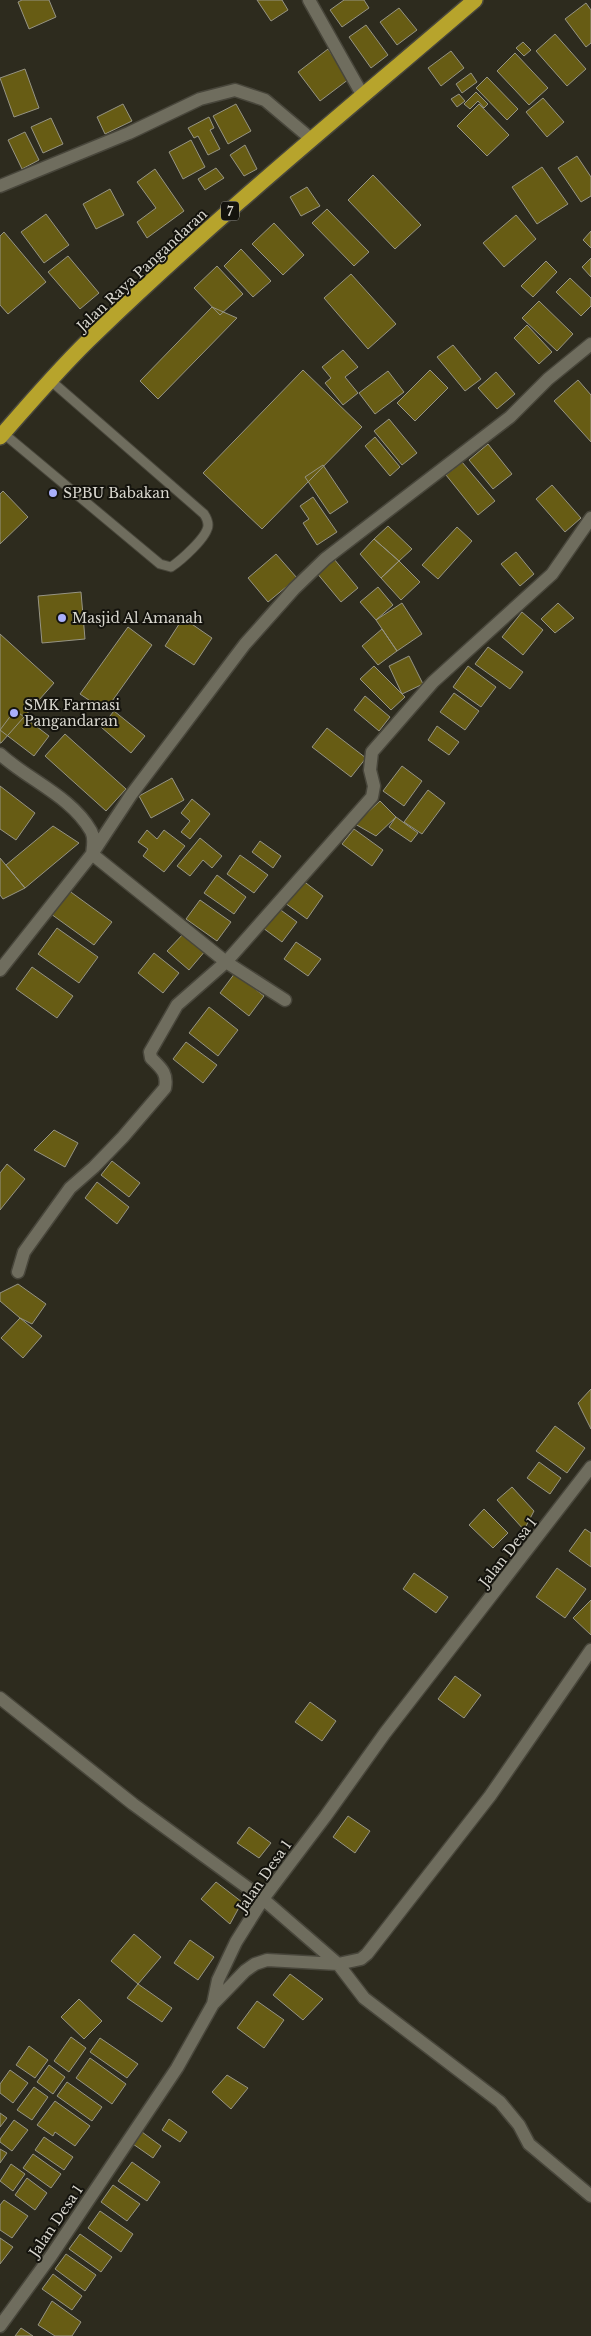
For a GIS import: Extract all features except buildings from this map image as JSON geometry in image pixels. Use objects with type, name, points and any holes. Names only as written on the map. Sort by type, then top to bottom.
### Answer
[{"type":"highway","name":"Jalan Raya Pangandaran","points":[[1,435],[94,334],[310,138],[363,96],[475,0]]},
{"type":"street","points":[[308,0],[363,96]]},
{"type":"street","points":[[0,186],[129,133],[200,99],[235,90],[265,100],[310,138]]},
{"type":"street","points":[[0,970],[92,854],[131,795],[211,688],[245,644],[294,589],[325,559],[510,417],[548,379],[591,344]]},
{"type":"street","points":[[18,1272],[24,1252],[70,1188],[94,1167],[123,1137],[165,1088],[167,1079],[165,1072],[151,1058],[150,1052],[177,1005],[226,962],[372,797],[374,786],[370,770],[372,752],[388,733],[433,682],[552,574],[591,518]]},
{"type":"street","points":[[0,754],[52,792],[76,814],[91,832],[94,842],[92,854]]},
{"type":"street","points":[[92,854],[226,962],[285,1000]]},
{"type":"street","name":"Jalan Desa 1","points":[[0,2326],[51,2256],[177,2068],[213,2004],[218,1980],[236,1942],[263,1899],[385,1733],[591,1467]]},
{"type":"street","points":[[213,2004],[245,1971],[267,1960],[338,1964],[361,1959],[368,1954],[490,1796],[591,1650]]},
{"type":"street","points":[[0,1698],[132,1804],[263,1899],[338,1964],[364,1998],[500,2102],[519,2126],[529,2144],[591,2196]]},
{"type":"lane","points":[[1,435],[160,564],[171,567],[179,562],[206,533],[208,525],[204,514],[50,380]]},
{"type":"place","name":"SPBU Babakan","points":[[53,493]]},
{"type":"place","name":"Masjid Al Amanah","points":[[62,618]]},
{"type":"place","name":"SMK Farmasi Pangandaran","points":[[14,713]]}]
